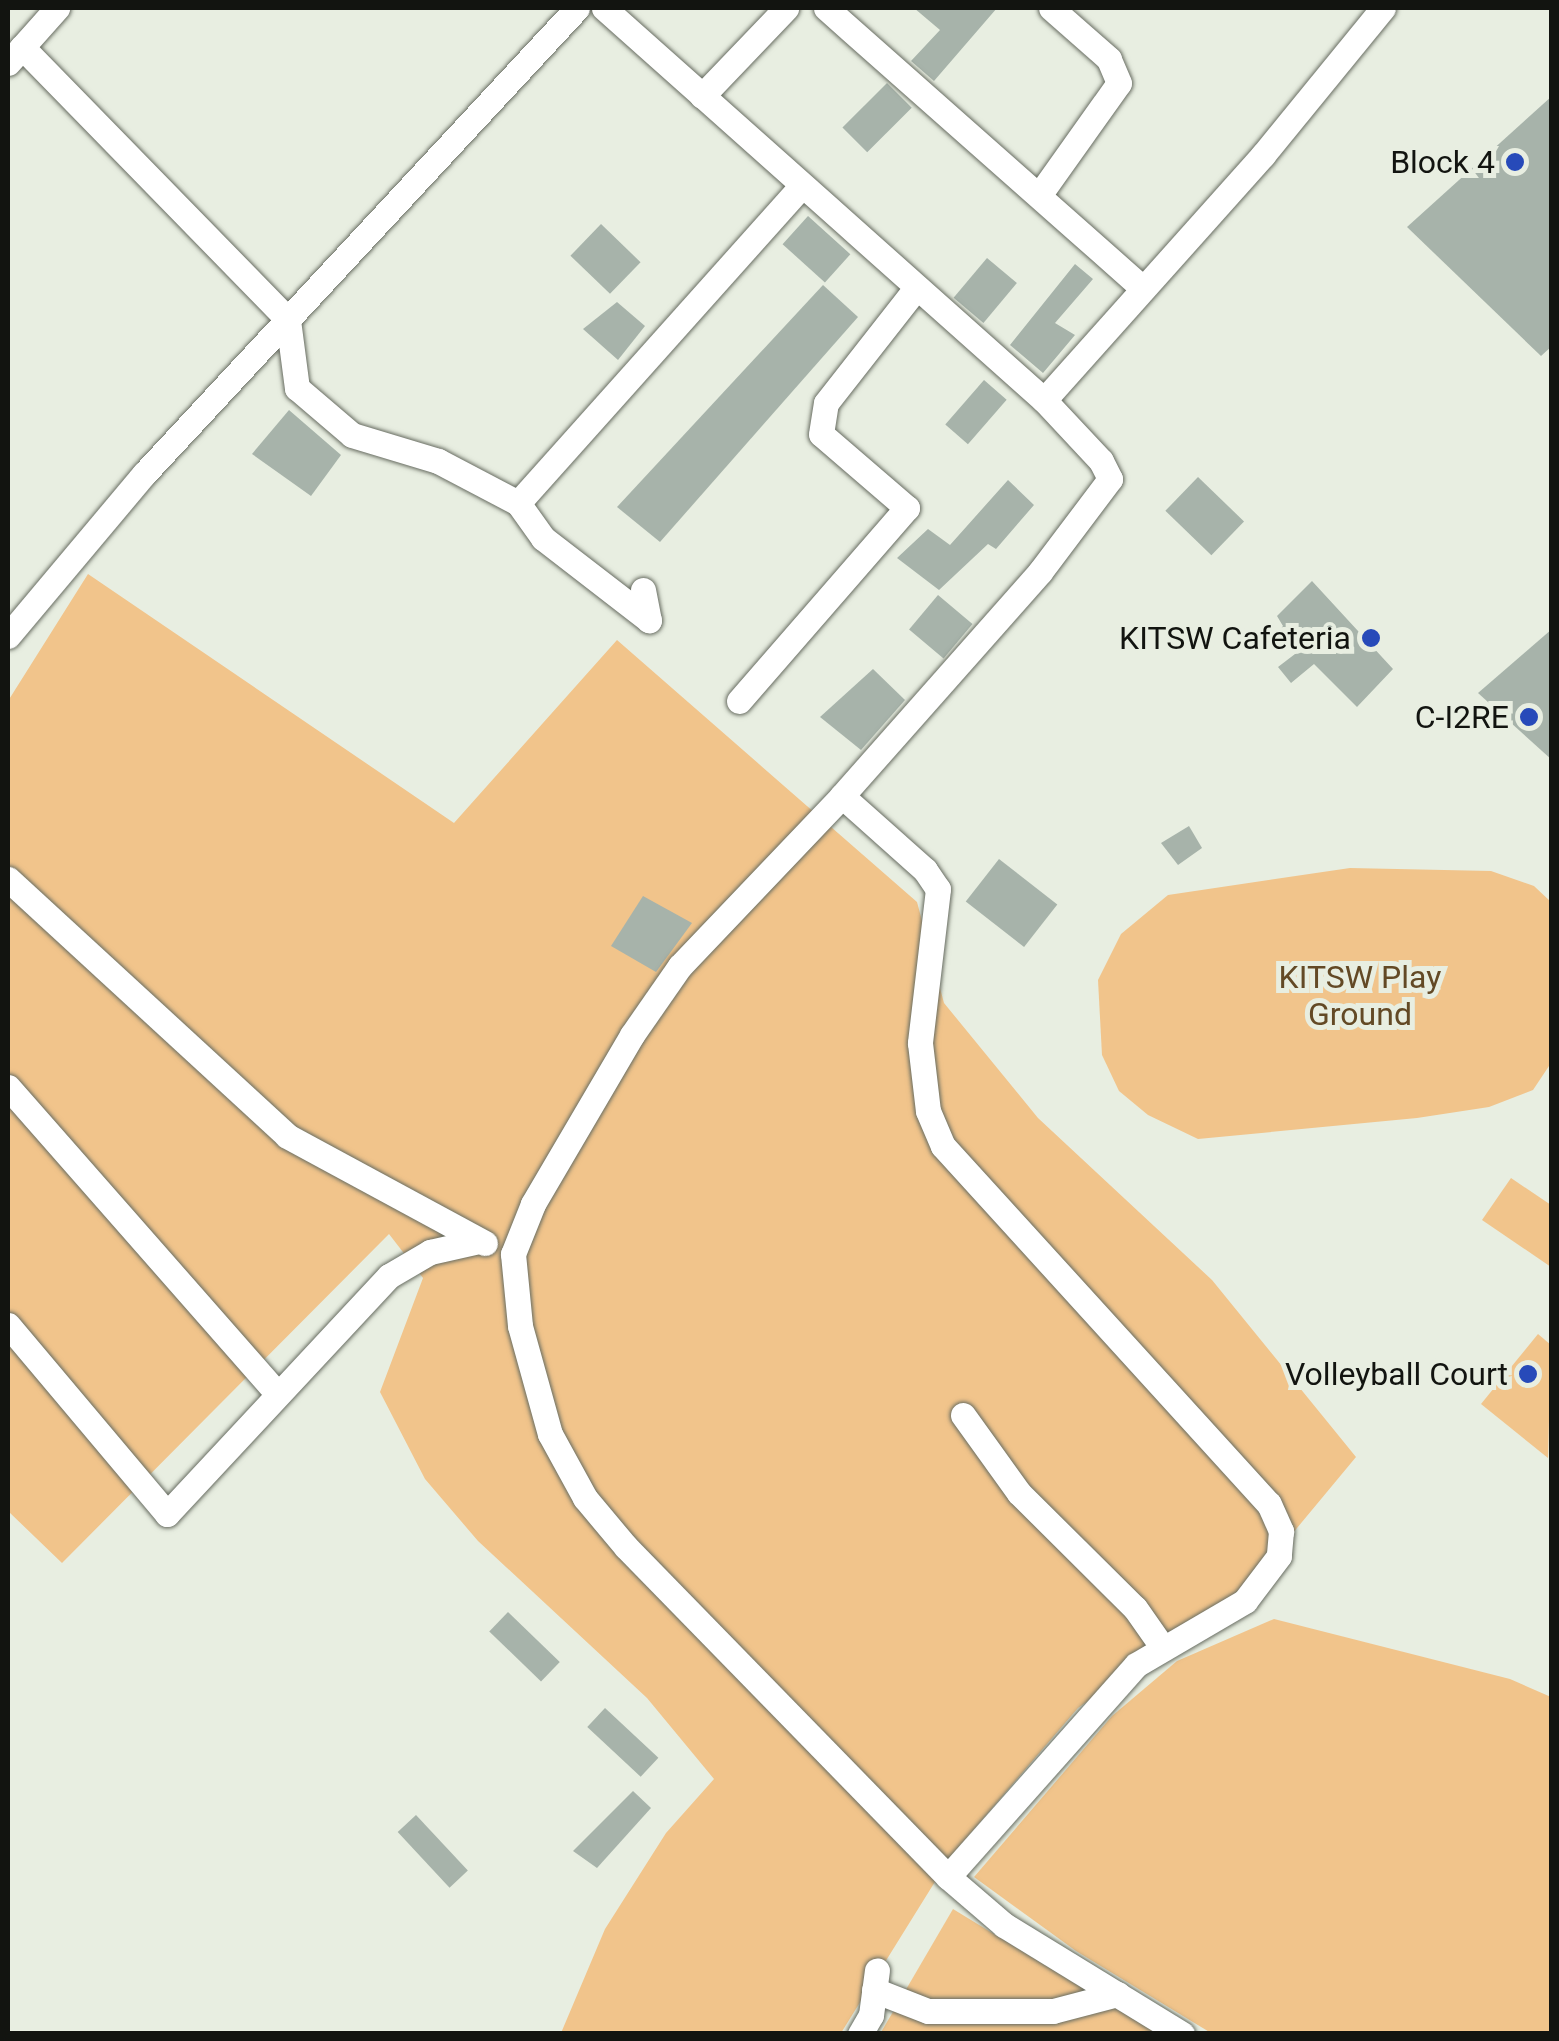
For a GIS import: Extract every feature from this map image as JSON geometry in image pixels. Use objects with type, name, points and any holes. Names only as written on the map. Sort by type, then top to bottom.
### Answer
[{"type":"street","points":[[57,8],[15,55],[288,320],[297,388],[352,434],[438,462],[518,503],[543,538],[649,620],[642,590]]},
{"type":"street","points":[[8,636],[144,474],[577,8]]},
{"type":"street","points":[[604,8],[1044,400],[1102,461],[1110,480],[1040,572],[842,796],[680,966],[543,1187],[513,1254],[520,1326],[550,1434],[585,1498],[948,1877],[1004,1924],[1182,2034]]},
{"type":"street","points":[[702,96],[786,8]]},
{"type":"street","points":[[826,8],[1143,288]]},
{"type":"street","points":[[1040,194],[1119,83],[1109,59],[1052,8]]},
{"type":"street","points":[[1044,400],[1383,8]]},
{"type":"street","points":[[518,503],[801,186]]},
{"type":"street","points":[[739,701],[907,508],[821,434],[826,403],[917,288]]},
{"type":"street","points":[[842,796],[925,870],[938,890],[920,1043],[928,1111],[942,1146],[1268,1504],[1281,1531],[1279,1556],[1246,1601],[1162,1648],[1117,1684],[948,1877]]},
{"type":"street","points":[[8,879],[287,1136],[478,1241],[513,1254]]},
{"type":"street","points":[[8,1087],[276,1392]]},
{"type":"street","points":[[8,1325],[167,1514],[183,1504],[276,1392],[411,1260],[478,1241]]},
{"type":"street","points":[[962,1415],[1019,1493],[1135,1608],[1162,1648]]},
{"type":"street","points":[[860,2034],[876,1980],[928,2011],[1053,2011],[1118,1994]]},
{"type":"green space","points":[[88,574],[454,823],[617,640],[917,902],[944,1003],[1038,1118],[1212,1280],[1356,1457],[1248,1587],[1078,1708],[951,1856],[841,2033],[561,2033],[605,1929],[666,1833],[714,1779],[647,1698],[478,1541],[425,1479],[380,1392],[423,1278],[389,1234],[62,1563],[8,1511],[8,701]]},
{"type":"green space","name":"KITSW Play Ground","points":[[1350,868],[1491,871],[1534,886],[1551,902],[1551,1063],[1533,1090],[1489,1107],[1417,1118],[1198,1139],[1148,1115],[1119,1091],[1102,1055],[1098,980],[1121,934],[1168,895]]},
{"type":"green space","points":[[1511,1178],[1551,1205],[1551,1267],[1482,1220]]},
{"type":"green space","name":"Volleyball Court","points":[[1538,1334],[1551,1345],[1548,1458],[1481,1404]]},
{"type":"green space","points":[[1274,1619],[1510,1679],[1551,1697],[1551,2033],[1211,2033],[1076,1951],[974,1877],[1112,1716],[1177,1661]]},
{"type":"green space","points":[[953,1909],[1156,2033],[880,2034]]},
{"type":"building","points":[[914,8],[997,8],[934,81],[911,61],[940,30]]},
{"type":"building","points":[[887,83],[912,108],[867,152],[842,128]]},
{"type":"building","name":"Block 4","points":[[1552,96],[1552,346],[1541,356],[1407,227]]},
{"type":"building","points":[[808,216],[850,254],[825,282],[783,244]]},
{"type":"building","points":[[601,224],[641,262],[610,294],[570,256]]},
{"type":"building","points":[[987,258],[1017,283],[983,323],[954,298]]},
{"type":"building","points":[[1075,264],[1093,279],[1055,323],[1075,335],[1043,373],[1010,345]]},
{"type":"building","points":[[823,285],[858,317],[660,542],[617,507]]},
{"type":"building","points":[[617,302],[645,326],[618,360],[583,329]]},
{"type":"building","points":[[984,380],[1007,400],[968,444],[945,425]]},
{"type":"building","points":[[289,410],[341,455],[311,496],[252,454]]},
{"type":"building","points":[[1198,477],[1244,521],[1211,555],[1165,511]]},
{"type":"building","points":[[1008,480],[1034,505],[996,549],[988,544],[939,590],[897,558],[928,529],[950,545]]},
{"type":"building","points":[[1312,581],[1393,669],[1357,707],[1314,664],[1291,683],[1278,667],[1295,654],[1276,634],[1283,626],[1277,616]]},
{"type":"building","points":[[938,595],[972,624],[944,658],[909,629]]},
{"type":"building","points":[[1552,629],[1552,760],[1478,693]]},
{"type":"building","points":[[873,669],[905,700],[861,750],[820,717]]},
{"type":"building","points":[[1189,826],[1202,848],[1178,865],[1161,843]]},
{"type":"building","points":[[999,859],[1057,905],[1024,947],[966,902]]},
{"type":"building","points":[[643,896],[692,923],[656,972],[611,946]]},
{"type":"building","points":[[508,1612],[560,1662],[541,1681],[489,1631]]},
{"type":"building","points":[[605,1708],[658,1758],[641,1777],[587,1727]]},
{"type":"building","points":[[633,1791],[651,1808],[597,1868],[573,1851]]},
{"type":"building","points":[[416,1815],[468,1871],[450,1888],[398,1832]]},
{"type":"place","name":"Block 4","points":[[1515,162]]},
{"type":"place","name":"KITSW Cafeteria","points":[[1371,638]]},
{"type":"place","name":"C-I2RE","points":[[1529,717]]},
{"type":"place","name":"Volleyball Court","points":[[1528,1374]]}]
